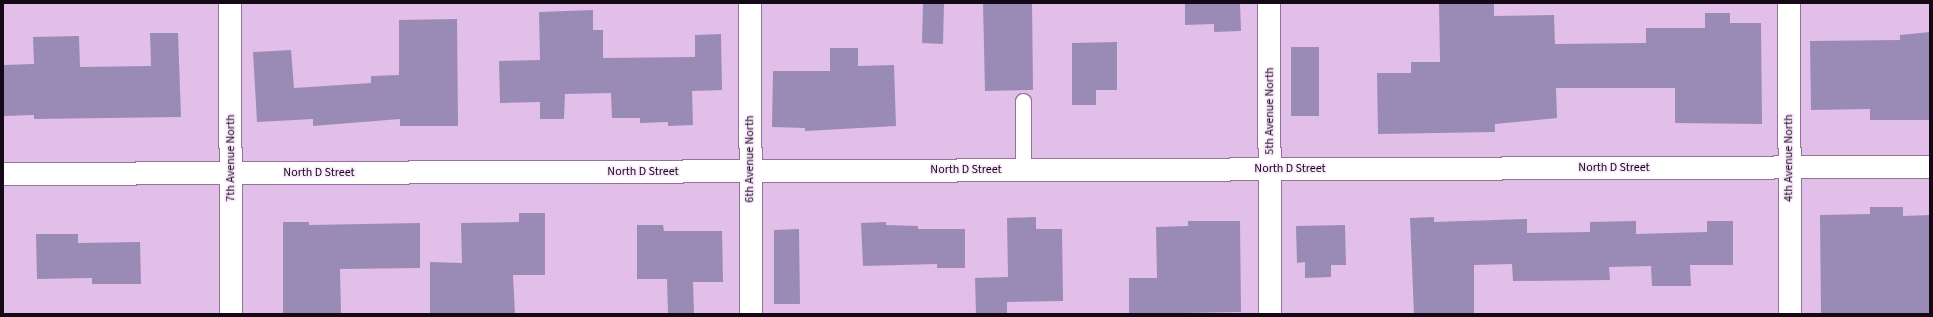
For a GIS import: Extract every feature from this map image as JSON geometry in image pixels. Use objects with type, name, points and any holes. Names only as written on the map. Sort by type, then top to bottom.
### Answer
[{"type":"street","name":"7th Avenue North","points":[[230,3],[231,314]]},
{"type":"street","name":"6th Avenue North","points":[[750,3],[751,314]]},
{"type":"street","name":"5th Avenue North","points":[[1269,3],[1270,314]]},
{"type":"street","name":"4th Avenue North","points":[[1789,3],[1790,314]]},
{"type":"street","name":"North D Street","points":[[3,174],[1930,167]]},
{"type":"lane","points":[[1023,101],[1023,170]]},
{"type":"building","points":[[923,3],[944,3],[943,44],[922,43]]},
{"type":"building","points":[[983,3],[1032,3],[1033,90],[985,91]]},
{"type":"building","points":[[1185,3],[1240,3],[1241,31],[1214,32],[1214,24],[1185,25]]},
{"type":"building","points":[[1439,3],[1494,3],[1494,16],[1554,15],[1555,44],[1646,43],[1646,28],[1705,28],[1705,13],[1730,13],[1730,23],[1761,23],[1762,124],[1675,123],[1675,88],[1556,88],[1557,118],[1495,124],[1495,132],[1378,134],[1377,73],[1411,73],[1411,62],[1440,62]]},
{"type":"building","points":[[593,10],[593,30],[603,30],[603,58],[695,57],[695,35],[721,34],[722,90],[692,91],[693,125],[668,126],[668,122],[640,123],[640,118],[612,118],[611,93],[565,94],[564,119],[540,119],[540,102],[500,103],[499,61],[540,60],[539,12]]},
{"type":"building","points":[[457,19],[458,126],[400,126],[400,119],[313,126],[313,119],[257,122],[253,52],[291,50],[294,88],[371,83],[371,76],[399,75],[399,20]]},
{"type":"building","points":[[1930,32],[1930,120],[1870,120],[1870,109],[1811,110],[1810,41],[1900,40],[1900,35]]},
{"type":"building","points":[[150,33],[178,33],[181,117],[34,119],[34,115],[3,116],[3,65],[34,64],[33,37],[79,36],[80,67],[151,66]]},
{"type":"building","points":[[1117,42],[1117,90],[1096,90],[1096,105],[1072,105],[1072,43]]},
{"type":"building","points":[[1291,47],[1319,47],[1319,116],[1291,116]]},
{"type":"building","points":[[830,48],[858,48],[858,66],[894,65],[896,126],[805,131],[805,128],[772,127],[773,71],[830,71]]},
{"type":"building","points":[[1870,207],[1903,207],[1903,216],[1930,215],[1930,314],[1821,314],[1820,215],[1870,214]]},
{"type":"building","points":[[519,213],[545,213],[545,275],[513,275],[515,314],[430,314],[430,262],[462,263],[461,223],[519,222]]},
{"type":"building","points":[[1036,217],[1036,229],[1062,229],[1063,301],[1007,302],[1007,314],[976,314],[975,278],[1008,277],[1007,218]]},
{"type":"building","points":[[1434,217],[1434,222],[1527,219],[1527,233],[1590,232],[1590,222],[1636,221],[1636,234],[1707,232],[1707,221],[1733,221],[1733,265],[1690,265],[1691,286],[1652,286],[1651,266],[1609,267],[1610,280],[1513,281],[1512,264],[1474,265],[1474,314],[1414,314],[1410,218]]},
{"type":"building","points":[[1188,221],[1240,221],[1241,312],[1129,314],[1129,278],[1157,278],[1156,227],[1188,226]]},
{"type":"building","points":[[283,222],[309,222],[309,225],[420,223],[420,268],[340,269],[341,314],[283,314]]},
{"type":"building","points":[[886,222],[886,225],[918,226],[918,229],[965,229],[965,268],[937,268],[937,264],[863,266],[861,223]]},
{"type":"building","points":[[637,225],[663,225],[664,231],[722,231],[723,282],[693,282],[694,313],[668,313],[667,279],[637,279]]},
{"type":"building","points":[[1345,225],[1346,265],[1331,265],[1331,277],[1305,278],[1305,262],[1297,263],[1296,226]]},
{"type":"building","points":[[799,229],[800,304],[774,304],[774,230]]},
{"type":"building","points":[[36,234],[78,234],[78,243],[140,242],[141,284],[92,284],[92,278],[37,279]]}]
